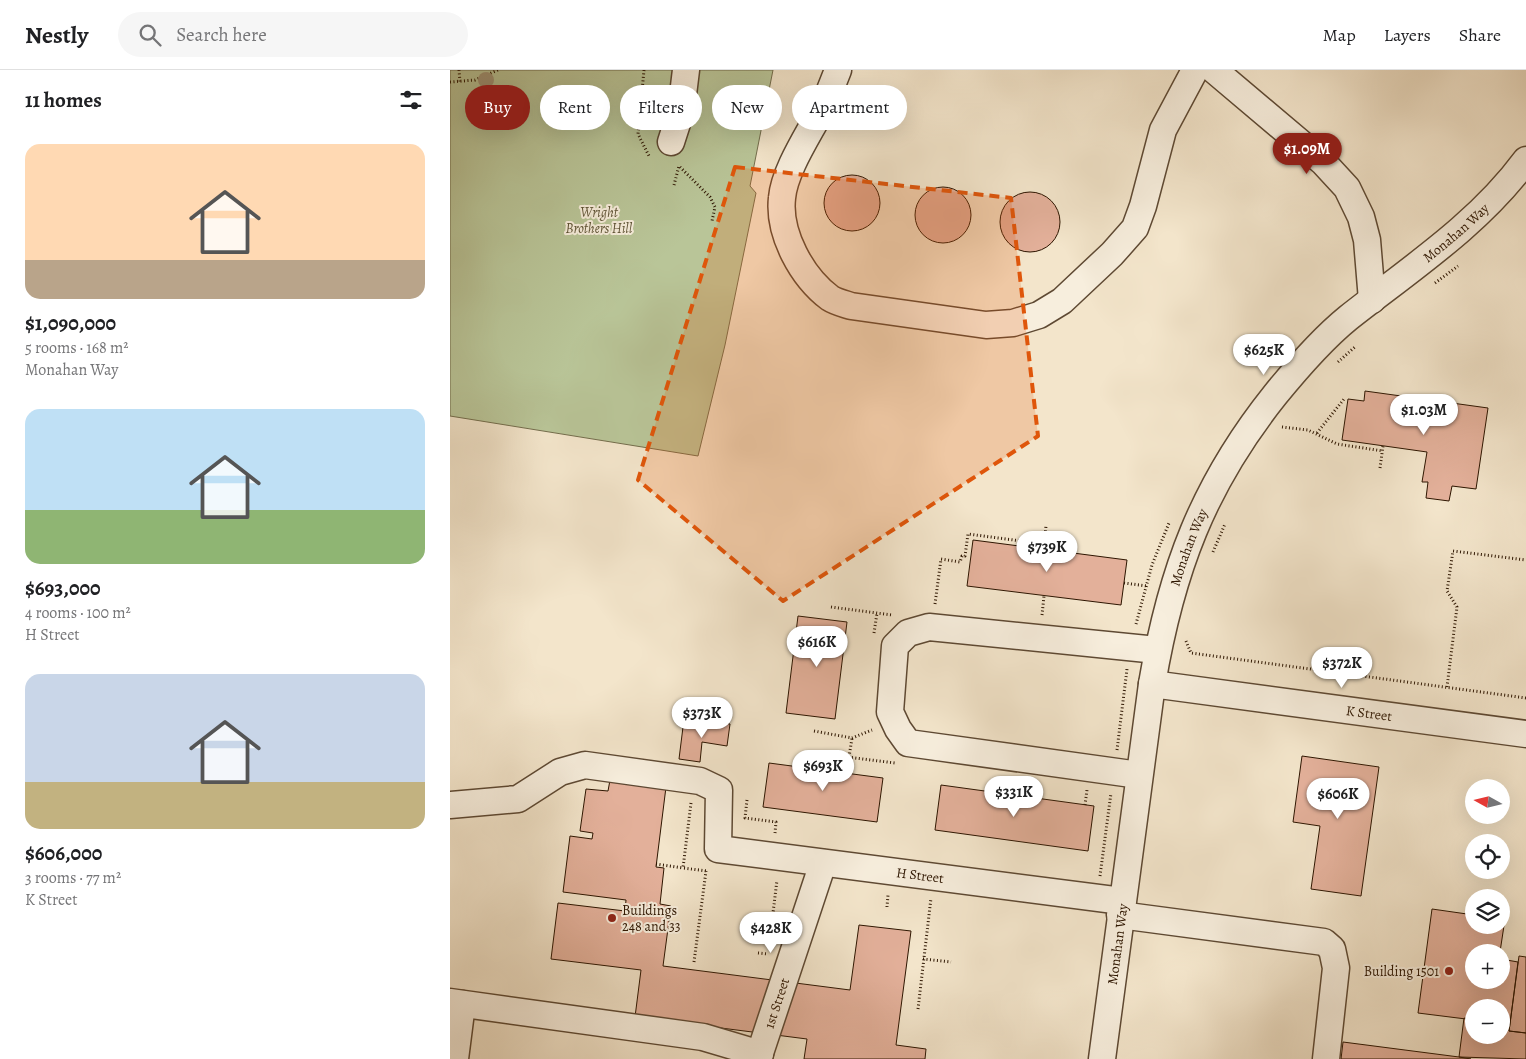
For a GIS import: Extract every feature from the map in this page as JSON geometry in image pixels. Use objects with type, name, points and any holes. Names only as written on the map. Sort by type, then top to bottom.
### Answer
[{"type":"street","points":[[660,149],[681,111],[686,70]]},
{"type":"street","points":[[838,70],[821,110],[792,167],[782,198],[787,242],[805,271],[831,298],[852,306],[986,324],[1013,323],[1039,315],[1062,301],[1112,254],[1135,228],[1143,206],[1163,130],[1195,70]]},
{"type":"street","points":[[1214,70],[1323,162],[1347,188],[1361,217],[1366,240],[1372,300]]},
{"type":"street","name":"Monahan Way","points":[[1102,1059],[1157,650],[1170,596],[1187,545],[1214,485],[1246,431],[1289,378],[1346,320],[1468,223],[1526,160]]},
{"type":"street","points":[[1139,775],[908,743],[898,729],[890,712],[895,646],[908,633],[929,627],[1157,650]]},
{"type":"street","name":"K Street","points":[[1152,684],[1526,734]]},
{"type":"street","points":[[450,805],[518,799],[560,772],[585,765],[700,781],[719,790],[712,860]]},
{"type":"street","name":"H Street","points":[[712,860],[775,868],[823,863],[1121,908],[1324,942],[1332,949],[1336,968],[1326,1059]]},
{"type":"street","name":"1st Street","points":[[759,1056],[823,863]]},
{"type":"street","points":[[455,1059],[456,1003],[703,1037],[759,1056]]},
{"type":"path","points":[[459,70],[460,82]]},
{"type":"path","points":[[450,82],[475,80],[498,70]]},
{"type":"path","points":[[644,70],[638,134],[660,149]]},
{"type":"path","points":[[674,184],[679,166],[710,197],[715,207],[712,221]]},
{"type":"path","points":[[1432,286],[1462,262]]},
{"type":"path","points":[[1337,363],[1358,344]]},
{"type":"path","points":[[1317,434],[1344,399]]},
{"type":"path","points":[[1276,434],[1286,422]]},
{"type":"path","points":[[1282,427],[1308,430],[1337,444],[1383,448],[1380,468]]},
{"type":"path","points":[[1212,556],[1227,520]]},
{"type":"path","points":[[934,610],[941,559],[960,562],[962,556],[965,556],[968,534],[1044,544],[1046,526]]},
{"type":"path","points":[[1447,688],[1457,607],[1447,591],[1453,552],[1526,560]]},
{"type":"path","points":[[1124,583],[1147,586]]},
{"type":"path","points":[[1040,623],[1044,596]]},
{"type":"path","points":[[831,608],[901,616]]},
{"type":"path","points":[[873,638],[877,613]]},
{"type":"path","points":[[1186,635],[1185,644],[1191,653],[1526,698]]},
{"type":"path","points":[[869,722],[875,734]]},
{"type":"path","points":[[814,731],[852,738],[872,730]]},
{"type":"path","points":[[849,757],[852,738]]},
{"type":"path","points":[[831,755],[901,764]]},
{"type":"path","points":[[747,800],[745,818],[776,822],[775,868],[768,954],[758,953]]},
{"type":"path","points":[[694,962],[712,860]]},
{"type":"path","points":[[656,864],[683,868]]},
{"type":"path","points":[[887,907],[889,893]]},
{"type":"path","points":[[918,1009],[930,898]]},
{"type":"path","points":[[924,959],[951,962]]},
{"type":"highlighted area","points":[[735,167],[1011,198],[1038,436],[783,601],[638,480]]},
{"type":"green space","name":"Wright Brothers Hill","points":[[450,70],[773,70],[770,85],[712,85],[712,130],[761,130],[750,186],[756,193],[725,345],[698,456],[450,416]]},
{"type":"building","points":[[847,175],[857,175],[872,183],[878,192],[880,203],[878,214],[872,223],[857,231],[847,231],[836,226],[829,219],[824,208],[824,198],[829,187],[836,180]]},
{"type":"building","points":[[938,187],[948,187],[963,195],[969,204],[971,215],[969,226],[963,235],[948,243],[938,243],[927,238],[920,231],[915,220],[915,210],[920,199],[927,192]]},
{"type":"building","points":[[1024,192],[1036,192],[1047,197],[1055,205],[1060,216],[1058,234],[1047,247],[1036,252],[1024,252],[1013,247],[1005,239],[1000,228],[1000,216],[1005,205],[1013,197]]},
{"type":"building","points":[[1365,391],[1488,408],[1476,489],[1452,486],[1449,501],[1426,498],[1428,482],[1422,482],[1427,452],[1342,440],[1348,399],[1364,401]]},
{"type":"building","points":[[973,540],[1127,560],[1121,605],[967,586]]},
{"type":"building","points":[[798,616],[847,622],[835,719],[786,713]]},
{"type":"building","points":[[703,720],[730,724],[727,746],[702,742],[700,762],[679,759],[683,727],[702,729]]},
{"type":"building","points":[[1302,756],[1379,767],[1361,896],[1311,889],[1320,826],[1293,822]]},
{"type":"building","points":[[769,763],[883,778],[877,822],[763,807]]},
{"type":"building","name":"Buildings 248 and 33","points":[[610,780],[666,787],[656,867],[664,868],[660,904],[671,906],[663,966],[850,990],[859,925],[911,931],[896,1045],[926,1049],[925,1059],[804,1059],[807,1039],[635,1017],[641,970],[551,959],[558,903],[625,911],[626,900],[563,892],[570,836],[592,839],[593,833],[580,831],[586,789],[608,791]]},
{"type":"building","points":[[941,785],[1094,806],[1088,851],[935,830]]},
{"type":"building","name":"Building 1501","points":[[1432,909],[1465,914],[1465,934],[1503,934],[1501,944],[1465,944],[1465,989],[1510,989],[1510,961],[1518,962],[1510,1024],[1510,999],[1465,999],[1465,1019],[1418,1013]]},
{"type":"building","points":[[1519,956],[1526,957],[1526,1033],[1510,1031]]},
{"type":"building","points":[[1464,1018],[1465,1044],[1510,1044],[1510,1031],[1526,1033],[1526,1059],[1459,1057]]},
{"type":"building","points":[[1343,1042],[1459,1057],[1471,1059],[1341,1059]]},
{"type":"place","name":"Buildings 248 and 33","points":[[612,918]]},
{"type":"place","name":"Building 1501","points":[[1449,971]]}]
